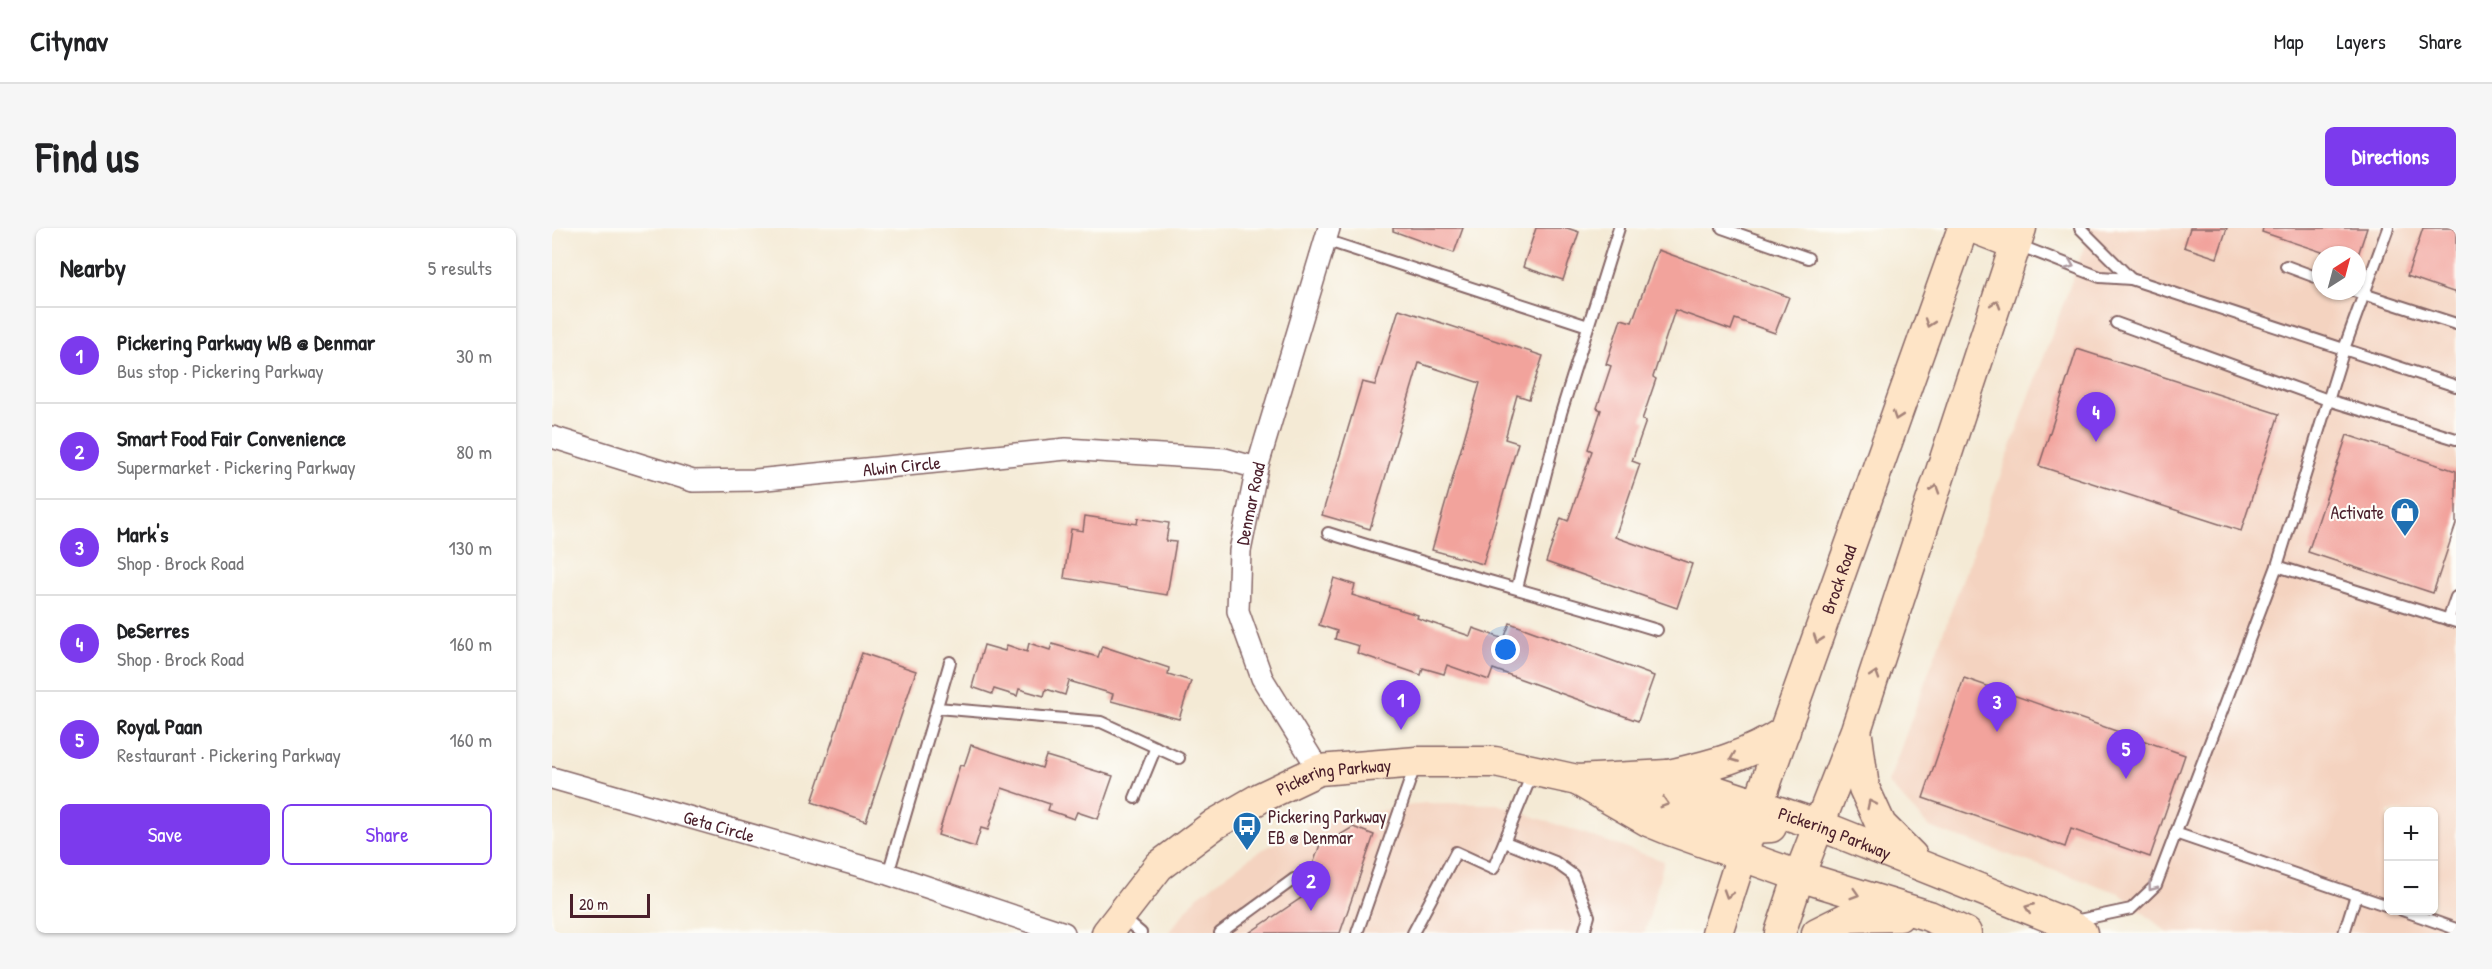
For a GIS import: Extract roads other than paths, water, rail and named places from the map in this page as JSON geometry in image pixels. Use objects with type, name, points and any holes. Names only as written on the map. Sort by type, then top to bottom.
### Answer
[{"type":"main road","name":"Brock Road","points":[[1716,933],[1750,829],[1963,228]]},
{"type":"main road","points":[[1780,933],[1799,876],[1856,730],[2018,236],[1974,228]]},
{"type":"main road","points":[[1856,730],[1864,788],[1881,825],[1921,864]]},
{"type":"main road","points":[[1667,776],[1725,762],[1765,746],[1785,731]]},
{"type":"main road","name":"Pickering Parkway","points":[[1123,927],[1159,866],[1215,824],[1260,798],[1319,770],[1417,762],[1495,762],[1577,780],[1667,776],[1750,829],[1799,876],[1929,916],[1966,933]]},
{"type":"main road","name":"Pickering Parkway","points":[[1577,780],[1648,821],[1750,829],[1819,825],[1921,864],[2074,928]]},
{"type":"main road","points":[[1817,933],[1849,917],[1929,916]]},
{"type":"street","name":"Denmar Road","points":[[1319,770],[1262,678],[1238,612],[1240,550],[1257,468],[1327,234]]},
{"type":"street","name":"Alwin Circle","points":[[552,437],[693,481],[756,480],[1066,448],[1225,459],[1257,468]]},
{"type":"street","name":"Geta Circle","points":[[552,778],[888,874],[1064,933]]},
{"type":"lane","points":[[1517,588],[1536,506],[1619,228]]},
{"type":"lane","points":[[1722,228],[1808,258]]},
{"type":"lane","points":[[2080,228],[2132,279]]},
{"type":"lane","points":[[2366,277],[2388,228]]},
{"type":"lane","points":[[1327,234],[1588,326]]},
{"type":"lane","points":[[2018,236],[2100,277],[2132,279],[2456,386]]},
{"type":"lane","points":[[2286,266],[2312,276]]},
{"type":"lane","points":[[2366,295],[2456,324]]},
{"type":"lane","points":[[2074,928],[2131,909],[2156,885],[2277,566],[2357,300]]},
{"type":"lane","points":[[2116,323],[2328,400],[2456,439]]},
{"type":"lane","points":[[1328,533],[1432,566],[1517,588],[1657,630]]},
{"type":"lane","points":[[2277,566],[2452,621],[2456,597]]},
{"type":"lane","points":[[888,874],[950,662]]},
{"type":"lane","points":[[937,708],[1101,722],[1179,758]]},
{"type":"lane","points":[[1135,798],[1156,747]]},
{"type":"lane","points":[[1357,933],[1417,762]]},
{"type":"lane","points":[[1413,933],[1456,852],[1494,869],[1534,771]]},
{"type":"lane","points":[[2175,833],[2384,905]]},
{"type":"lane","points":[[1505,842],[1555,862],[1573,875],[1589,916],[1584,933]]},
{"type":"lane","points":[[1220,933],[1294,879]]},
{"type":"lane","points":[[2344,933],[2356,895]]},
{"type":"lane","points":[[2413,915],[2439,928],[2456,929]]},
{"type":"place","name":"DeSerres","points":[[2096,442]]},
{"type":"place","name":"Activate","points":[[2405,538]]},
{"type":"place","name":"Pickering Parkway WB @ Denmar","points":[[1401,730]]},
{"type":"place","name":"Mark's","points":[[1997,732]]},
{"type":"place","name":"Royal Paan","points":[[2126,779]]},
{"type":"place","name":"Pickering Parkway EB @ Denmar","points":[[1247,852]]},
{"type":"place","name":"Smart Food Fair Convenience","points":[[1311,911]]}]
